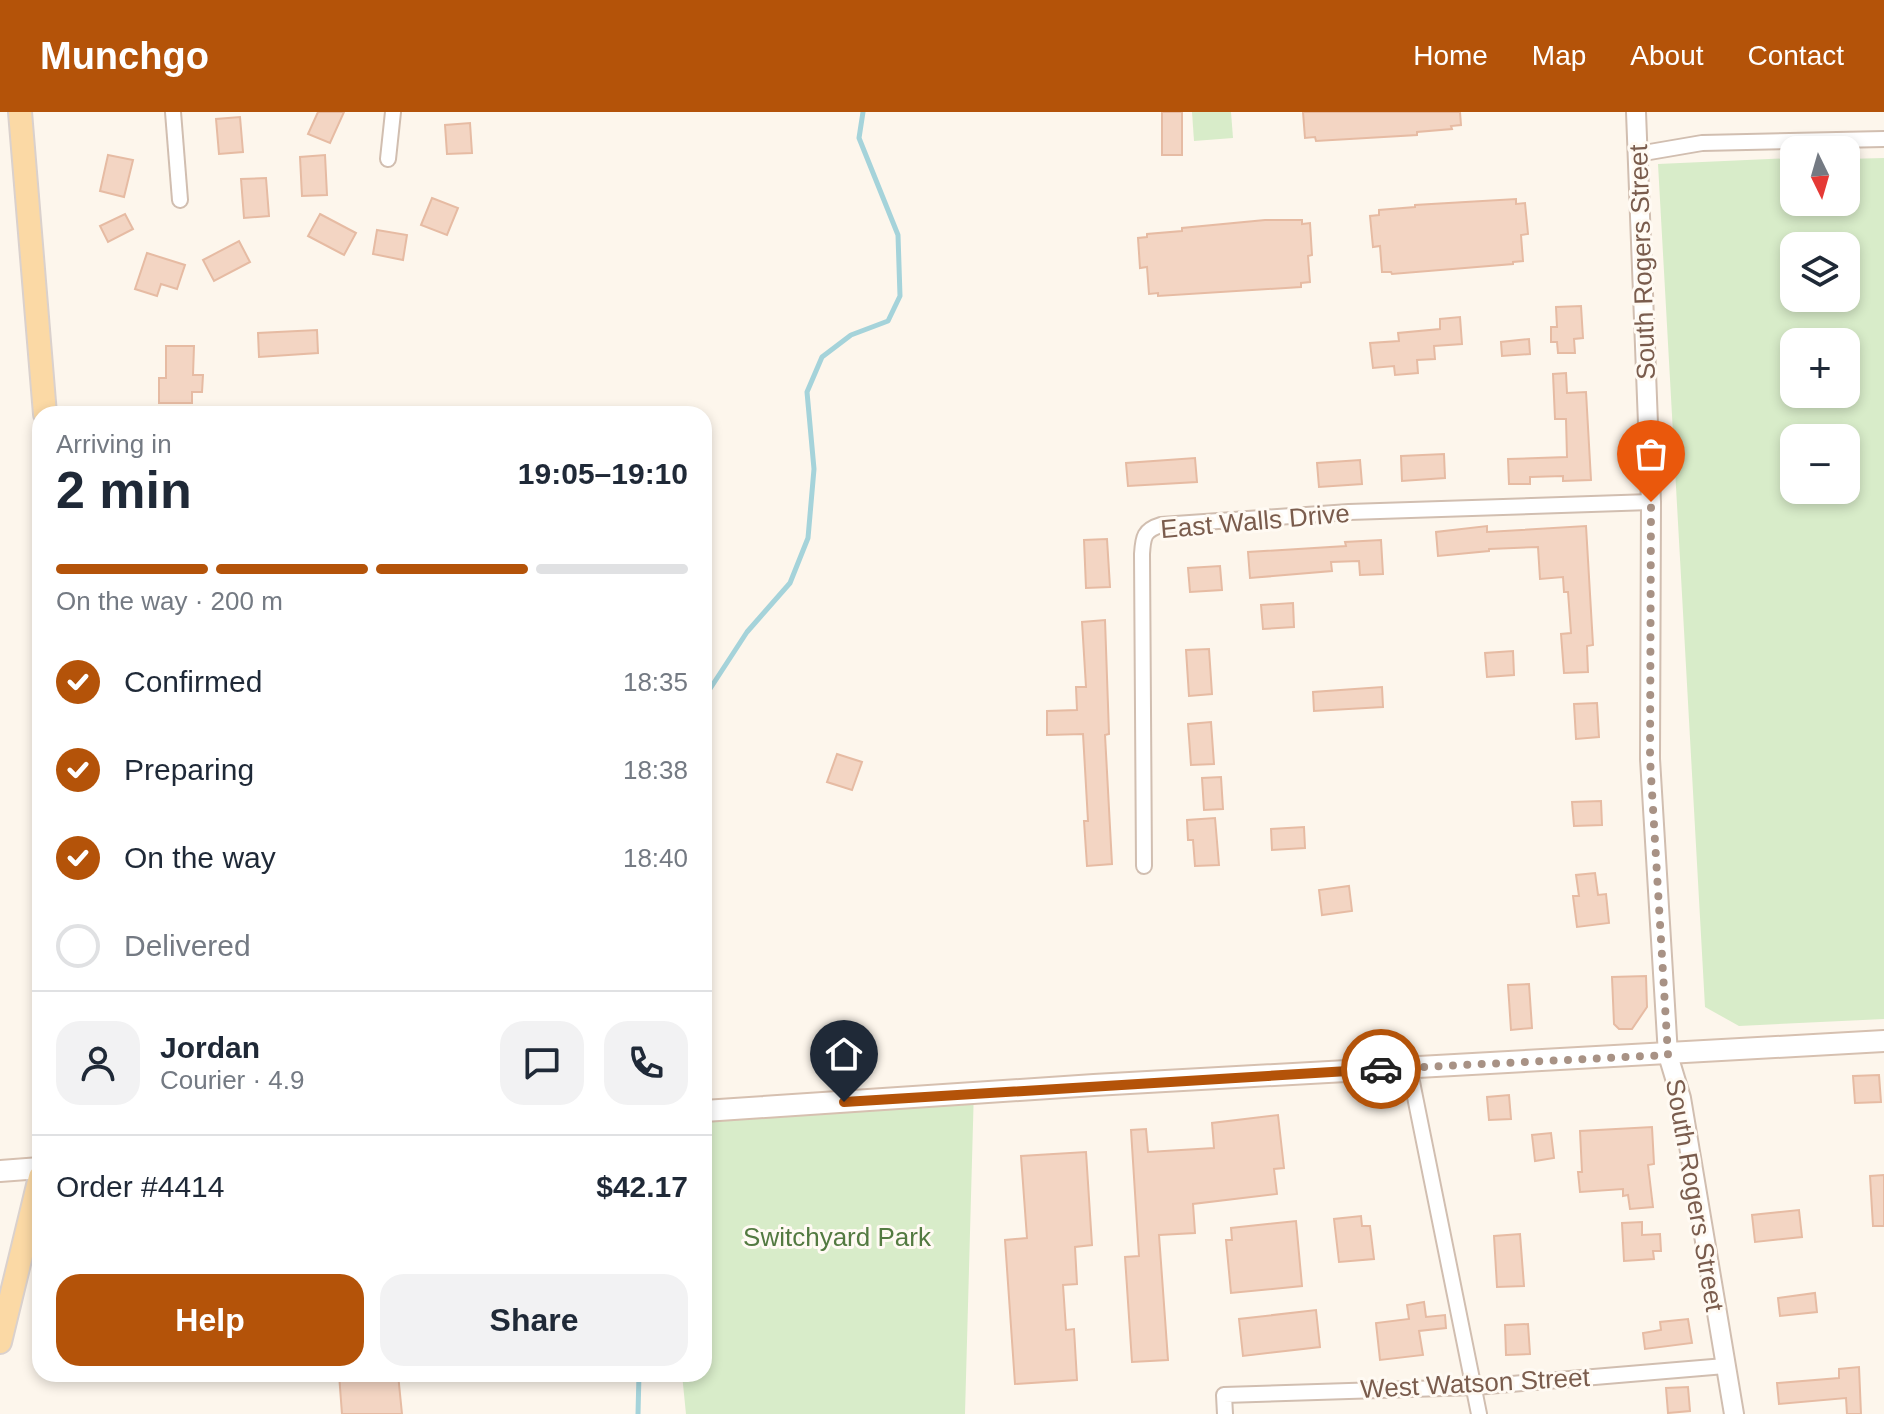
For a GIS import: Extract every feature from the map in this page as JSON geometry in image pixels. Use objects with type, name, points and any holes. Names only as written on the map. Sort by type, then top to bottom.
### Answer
[{"type":"main road","points":[[20,112],[44,406]]},
{"type":"main road","points":[[712,1111],[1884,1041]]},
{"type":"main road","points":[[0,1171],[32,1169]]},
{"type":"main road","points":[[0,1342],[32,1210]]},
{"type":"street","points":[[173,112],[180,200]]},
{"type":"street","points":[[388,159],[393,112]]},
{"type":"street","name":"South Rogers Street","points":[[1636,112],[1651,502],[1650,759],[1668,1055],[1681,1098],[1734,1414]]},
{"type":"street","points":[[1638,154],[1702,143],[1884,139]]},
{"type":"street","name":"East Walls Drive","points":[[1144,866],[1142,554],[1144,534],[1149,529],[1161,525],[1349,512],[1651,502]]},
{"type":"street","points":[[1409,1067],[1479,1414]]},
{"type":"street","name":"West Watson Street","points":[[1225,1414],[1224,1395],[1475,1387],[1725,1366]]},
{"type":"green space","points":[[1192,112],[1231,112],[1233,138],[1194,141]]},
{"type":"green space","points":[[1884,158],[1884,1019],[1739,1026],[1705,1007],[1658,164],[1780,159],[1780,216],[1860,216],[1860,159]]},
{"type":"green space","name":"Switchyard Park","points":[[974,1088],[965,1414],[686,1414],[683,1382],[712,1382],[712,1114]]},
{"type":"building","points":[[318,112],[344,112],[330,143],[308,134]]},
{"type":"building","points":[[1162,112],[1182,112],[1182,155],[1162,155]]},
{"type":"building","points":[[1303,112],[1460,112],[1461,125],[1451,126],[1452,129],[1417,132],[1417,135],[1316,141],[1315,137],[1305,138]]},
{"type":"building","points":[[240,117],[243,152],[219,154],[216,119]]},
{"type":"building","points":[[470,123],[472,153],[447,154],[445,125]]},
{"type":"building","points":[[108,155],[133,160],[124,197],[100,191]]},
{"type":"building","points":[[325,155],[327,195],[302,196],[300,157]]},
{"type":"building","points":[[266,178],[269,216],[244,218],[241,179]]},
{"type":"building","points":[[432,198],[458,208],[447,235],[421,225]]},
{"type":"building","points":[[1516,199],[1516,204],[1525,203],[1528,234],[1521,235],[1523,261],[1392,274],[1382,272],[1380,246],[1373,247],[1370,216],[1379,215],[1379,210]]},
{"type":"building","points":[[125,214],[133,229],[108,242],[100,226]]},
{"type":"building","points":[[320,214],[356,233],[344,255],[308,236]]},
{"type":"building","points":[[1265,220],[1302,220],[1302,224],[1310,223],[1310,282],[1301,283],[1301,287],[1158,296],[1158,293],[1149,294],[1147,267],[1140,268],[1138,238],[1147,237],[1147,234],[1182,231],[1182,228]]},
{"type":"building","points":[[377,230],[407,235],[403,260],[373,254]]},
{"type":"building","points":[[239,241],[250,262],[214,281],[203,260]]},
{"type":"building","points":[[147,253],[185,265],[177,289],[161,284],[157,296],[135,289]]},
{"type":"building","points":[[1581,306],[1583,338],[1574,339],[1575,353],[1558,353],[1557,342],[1551,342],[1551,327],[1557,327],[1556,307]]},
{"type":"building","points":[[1460,317],[1462,344],[1434,346],[1435,359],[1417,360],[1418,373],[1395,375],[1394,366],[1373,368],[1370,343],[1399,341],[1398,333],[1440,329],[1440,319]]},
{"type":"building","points":[[317,330],[318,353],[259,357],[258,333]]},
{"type":"building","points":[[1529,339],[1530,354],[1502,356],[1501,342]]},
{"type":"building","points":[[166,346],[194,346],[193,375],[203,375],[202,392],[192,392],[192,403],[159,403],[159,378],[166,378]]},
{"type":"building","points":[[1566,373],[1567,393],[1586,392],[1591,480],[1563,481],[1563,476],[1530,477],[1530,484],[1509,484],[1508,459],[1567,457],[1566,419],[1555,419],[1553,374]]},
{"type":"building","points":[[1444,454],[1445,478],[1402,481],[1401,456]]},
{"type":"building","points":[[1195,458],[1197,482],[1128,486],[1126,463]]},
{"type":"building","points":[[1360,460],[1362,484],[1319,487],[1317,463]]},
{"type":"building","points":[[1487,526],[1487,532],[1586,526],[1593,645],[1587,646],[1588,672],[1564,673],[1561,634],[1571,633],[1568,592],[1564,592],[1563,577],[1540,579],[1538,547],[1489,549],[1438,556],[1436,532]]},
{"type":"building","points":[[1107,539],[1110,587],[1086,588],[1084,540]]},
{"type":"building","points":[[1381,540],[1383,574],[1360,575],[1359,561],[1331,562],[1332,571],[1250,578],[1248,552],[1346,546],[1345,542]]},
{"type":"building","points":[[1220,566],[1222,590],[1190,592],[1188,568]]},
{"type":"building","points":[[1293,603],[1294,627],[1263,629],[1261,605]]},
{"type":"building","points":[[1105,620],[1109,734],[1105,735],[1112,864],[1087,866],[1083,734],[1047,735],[1047,711],[1077,710],[1076,687],[1086,687],[1082,622]]},
{"type":"building","points":[[1209,649],[1212,694],[1189,696],[1186,650]]},
{"type":"building","points":[[1513,651],[1514,675],[1487,677],[1485,653]]},
{"type":"building","points":[[1382,687],[1383,707],[1314,711],[1313,692]]},
{"type":"building","points":[[1597,703],[1599,737],[1576,739],[1574,704]]},
{"type":"building","points":[[1211,722],[1214,764],[1191,765],[1188,724]]},
{"type":"building","points":[[837,754],[862,762],[852,790],[827,782]]},
{"type":"building","points":[[1221,777],[1223,809],[1204,810],[1202,778]]},
{"type":"building","points":[[1601,801],[1602,825],[1574,826],[1572,802]]},
{"type":"building","points":[[1215,818],[1219,865],[1195,866],[1193,840],[1188,840],[1187,820]]},
{"type":"building","points":[[1304,827],[1305,848],[1272,850],[1271,829]]},
{"type":"building","points":[[1595,873],[1598,895],[1606,894],[1609,923],[1577,927],[1573,896],[1579,896],[1576,875]]},
{"type":"building","points":[[1349,886],[1352,911],[1322,915],[1319,890]]},
{"type":"building","points":[[1646,976],[1647,1007],[1632,1029],[1619,1029],[1614,1024],[1612,977]]},
{"type":"building","points":[[1529,984],[1532,1028],[1511,1030],[1508,985]]},
{"type":"building","points":[[1879,1075],[1881,1102],[1855,1103],[1853,1076]]},
{"type":"building","points":[[1509,1095],[1511,1119],[1489,1120],[1487,1097]]},
{"type":"building","points":[[1278,1115],[1284,1168],[1274,1169],[1277,1194],[1193,1204],[1195,1233],[1159,1235],[1168,1360],[1132,1362],[1125,1257],[1139,1256],[1131,1130],[1146,1129],[1148,1152],[1214,1148],[1212,1123]]},
{"type":"building","points":[[1652,1127],[1654,1164],[1648,1165],[1653,1207],[1630,1209],[1628,1195],[1623,1196],[1623,1189],[1580,1192],[1580,1131]]},
{"type":"building","points":[[1551,1133],[1554,1158],[1535,1161],[1532,1135]]},
{"type":"building","points":[[1086,1152],[1092,1245],[1075,1247],[1077,1284],[1063,1285],[1066,1330],[1074,1329],[1077,1380],[1015,1384],[1005,1240],[1027,1238],[1021,1156]]},
{"type":"building","points":[[1884,1175],[1884,1226],[1873,1226],[1870,1176]]},
{"type":"building","points":[[1799,1210],[1802,1237],[1755,1242],[1752,1215]]},
{"type":"building","points":[[1361,1216],[1362,1226],[1370,1226],[1374,1259],[1339,1262],[1334,1219]]},
{"type":"building","points":[[1296,1221],[1302,1286],[1231,1293],[1226,1240],[1232,1240],[1231,1228]]},
{"type":"building","points":[[1642,1222],[1642,1235],[1660,1234],[1661,1251],[1653,1251],[1654,1259],[1624,1261],[1622,1223]]},
{"type":"building","points":[[1520,1234],[1524,1286],[1497,1287],[1494,1236]]},
{"type":"building","points":[[1815,1293],[1817,1312],[1780,1316],[1778,1298]]},
{"type":"building","points":[[1424,1302],[1426,1317],[1445,1315],[1446,1328],[1419,1331],[1423,1355],[1380,1360],[1376,1323],[1409,1319],[1407,1305]]},
{"type":"building","points":[[1316,1310],[1320,1347],[1243,1356],[1239,1319]]},
{"type":"building","points":[[1688,1319],[1692,1343],[1645,1349],[1643,1333],[1661,1330],[1660,1322]]},
{"type":"building","points":[[1528,1324],[1530,1354],[1506,1355],[1505,1325]]},
{"type":"building","points":[[1859,1367],[1861,1414],[1847,1414],[1846,1398],[1779,1404],[1777,1383],[1839,1378],[1839,1369]]},
{"type":"building","points":[[340,1382],[399,1382],[402,1414],[342,1414]]},
{"type":"building","points":[[1688,1387],[1690,1411],[1668,1413],[1666,1388]]},
{"type":"waterway","points":[[712,686],[747,632],[790,583],[808,538],[814,469],[807,392],[822,357],[851,335],[888,321],[900,296],[898,235],[859,138],[863,112]]},
{"type":"waterway","points":[[638,1414],[639,1382]]},
{"type":"way so far","points":[[1381,1069],[1668,1055],[1650,759],[1651,502]]},
{"type":"route","points":[[844,1102],[1381,1069]]}]
